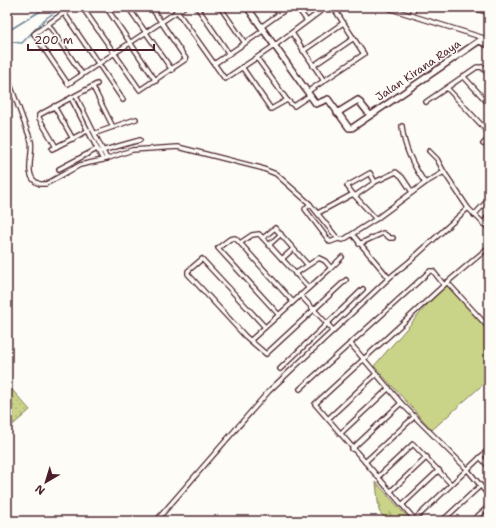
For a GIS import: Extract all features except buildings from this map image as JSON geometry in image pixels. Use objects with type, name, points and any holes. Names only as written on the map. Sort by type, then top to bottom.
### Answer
[{"type":"street","points":[[72,7],[34,34],[68,84],[184,7]]},
{"type":"street","points":[[82,7],[139,90],[142,90],[186,60],[151,7]]},
{"type":"street","points":[[106,7],[156,81]]},
{"type":"street","points":[[128,7],[172,70]]},
{"type":"street","points":[[174,7],[225,79],[274,46],[326,7]]},
{"type":"street","points":[[197,7],[229,54]]},
{"type":"street","points":[[220,7],[245,43]]},
{"type":"street","points":[[247,7],[317,105],[328,99],[349,128],[352,128],[370,115]]},
{"type":"street","points":[[274,7],[279,14]]},
{"type":"street","points":[[214,64],[245,43],[289,7]]},
{"type":"street","points":[[297,7],[306,21]]},
{"type":"street","points":[[257,58],[287,100],[294,106],[324,81],[364,54],[333,7]]},
{"type":"street","points":[[412,15],[414,7]]},
{"type":"street","points":[[470,7],[483,9],[489,13]]},
{"type":"street","points":[[391,8],[488,39]]},
{"type":"street","points":[[64,13],[123,100]]},
{"type":"street","points":[[303,51],[343,23]]},
{"type":"street","points":[[48,24],[82,74]]},
{"type":"street","points":[[292,33],[324,81]]},
{"type":"street","points":[[313,66],[354,38]]},
{"type":"street","name":"Jalan Kirana Raya","points":[[337,113],[358,100],[370,115],[479,41],[488,39]]},
{"type":"street","points":[[479,41],[489,45]]},
{"type":"street","points":[[242,67],[271,108],[273,109],[287,100]]},
{"type":"street","points":[[426,102],[477,67],[489,68]]},
{"type":"street","points":[[482,67],[489,75]]},
{"type":"street","points":[[7,76],[31,141],[32,150],[29,168],[36,183],[46,184],[80,165],[105,160],[132,150],[178,147],[271,171],[310,204],[338,239]]},
{"type":"street","points":[[463,76],[489,104]]},
{"type":"street","points":[[93,129],[54,148],[38,116],[97,84]]},
{"type":"street","points":[[92,87],[113,127]]},
{"type":"street","points":[[447,88],[489,133]]},
{"type":"street","points":[[76,96],[104,150],[105,160]]},
{"type":"street","points":[[71,98],[98,150],[105,160]]},
{"type":"street","points":[[54,106],[72,139]]},
{"type":"street","points":[[96,133],[136,119]]},
{"type":"street","points":[[402,126],[403,139],[411,160],[425,183]]},
{"type":"street","points":[[483,144],[489,138]]},
{"type":"street","points":[[59,169],[98,150],[104,150],[140,140]]},
{"type":"street","points":[[429,151],[437,159],[468,208],[489,229]]},
{"type":"street","points":[[318,213],[396,172],[402,177],[412,192]]},
{"type":"street","points":[[310,204],[305,210],[330,242],[338,239],[345,240],[425,183],[444,172]]},
{"type":"street","points":[[375,182],[370,173],[348,184],[354,195],[376,219]]},
{"type":"street","points":[[474,215],[489,199]]},
{"type":"street","points":[[156,521],[269,391],[389,278],[410,261],[468,208]]},
{"type":"street","points":[[483,224],[489,215]]},
{"type":"street","points":[[318,226],[325,222]]},
{"type":"street","points":[[263,238],[274,228],[307,264]]},
{"type":"street","points":[[359,244],[383,233],[390,238],[393,238]]},
{"type":"street","points":[[240,242],[257,234],[263,238],[308,287]]},
{"type":"street","points":[[269,245],[281,234]]},
{"type":"street","points":[[353,235],[389,278]]},
{"type":"street","points":[[279,315],[218,248],[232,238],[235,238],[293,302]]},
{"type":"street","points":[[489,247],[444,285],[315,404],[415,520],[489,449]]},
{"type":"street","points":[[282,259],[292,249]]},
{"type":"street","points":[[252,340],[342,257]]},
{"type":"street","points":[[295,274],[307,264],[319,258],[325,260],[331,268]]},
{"type":"street","points":[[265,327],[202,259],[189,270],[188,274],[245,336],[252,340],[266,354],[346,280]]},
{"type":"street","points":[[300,389],[430,271],[433,271],[444,285]]},
{"type":"street","points":[[448,282],[489,328]]},
{"type":"street","points":[[280,369],[363,289]]},
{"type":"street","points":[[300,295],[334,331]]},
{"type":"street","points":[[350,343],[401,403],[467,469],[489,496]]},
{"type":"street","points":[[328,420],[376,374]]},
{"type":"street","points":[[340,434],[389,388]]},
{"type":"street","points":[[352,448],[401,403]]},
{"type":"street","points":[[365,462],[414,416]]},
{"type":"street","points":[[378,477],[413,444],[451,484]]},
{"type":"street","points":[[390,492],[427,457]]},
{"type":"street","points":[[480,457],[489,467]]},
{"type":"street","points":[[402,505],[439,470]]},
{"type":"street","points":[[442,521],[480,486]]},
{"type":"street","points":[[472,521],[489,506]]},
{"type":"green space","points":[[447,282],[486,325],[489,323],[489,379],[432,430],[374,366]]},
{"type":"green space","points":[[7,384],[30,410],[7,430]]},
{"type":"green space","points":[[376,482],[411,521],[387,521],[379,511]]},
{"type":"waterway","points":[[8,31],[47,7]]},
{"type":"waterway","points":[[12,42],[22,43],[45,19],[62,7]]}]
